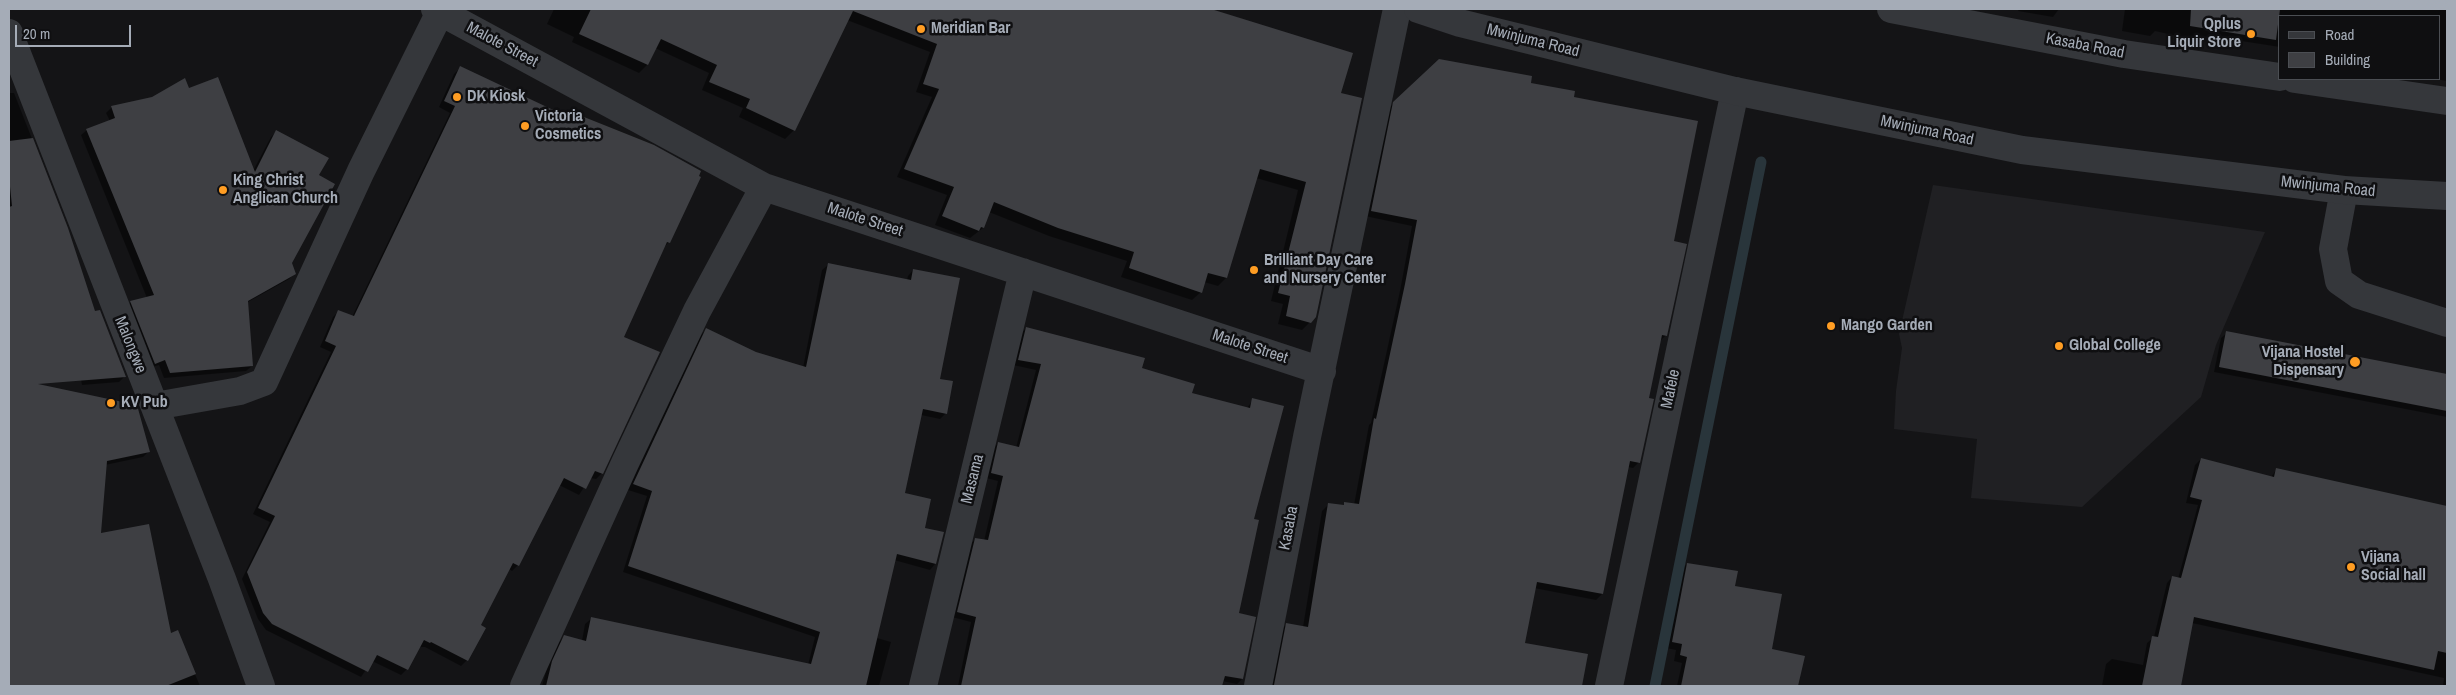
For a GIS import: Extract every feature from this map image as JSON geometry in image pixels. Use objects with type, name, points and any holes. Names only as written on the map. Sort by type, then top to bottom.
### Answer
[{"type":"street","name":"Kasaba","points":[[1258,686],[1307,436],[1397,9]]},
{"type":"street","name":"Mwinjuma Road","points":[[1418,9],[1463,16],[1735,92],[2022,150],[2344,190],[2447,196]]},
{"type":"street","name":"Kasaba Road","points":[[1891,9],[2124,54],[2278,76]]},
{"type":"street","name":"Malote Street","points":[[437,10],[764,187],[1322,371]]},
{"type":"street","points":[[154,406],[240,391],[264,382],[437,10]]},
{"type":"street","name":"Malongwe","points":[[9,33],[222,579],[261,686]]},
{"type":"street","points":[[2302,80],[2447,101]]},
{"type":"street","name":"Mafele","points":[[1609,686],[1735,92]]},
{"type":"street","points":[[524,686],[625,463],[697,311],[764,187]]},
{"type":"street","points":[[2344,190],[2333,249],[2339,281],[2359,295],[2447,323]]},
{"type":"street","name":"Masama","points":[[923,686],[1023,272]]},
{"type":"shaded area","name":"Global College","points":[[1933,185],[2265,232],[2216,345],[2201,397],[2082,507],[1971,498],[1977,439],[1894,429],[1896,391],[1902,348],[1899,334]]},
{"type":"building","points":[[591,9],[1211,9],[1353,53],[1341,93],[1362,98],[1316,317],[1311,323],[1286,316],[1290,296],[1278,293],[1306,182],[1260,169],[1227,278],[1208,273],[1202,293],[1129,268],[1134,252],[1058,228],[994,202],[984,228],[981,227],[979,231],[942,216],[954,187],[904,169],[939,89],[923,84],[937,44],[853,11],[795,131],[746,108],[750,99],[709,82],[717,65],[661,39],[648,65],[579,34]]},
{"type":"building","points":[[2191,9],[2280,9],[2276,40],[2190,26]]},
{"type":"building","points":[[1439,59],[1532,76],[1531,83],[1575,91],[1574,97],[1698,121],[1674,241],[1687,244],[1667,336],[1662,335],[1649,398],[1654,399],[1640,463],[1630,461],[1603,594],[1537,582],[1525,643],[1588,654],[1582,686],[1274,685],[1286,623],[1308,627],[1328,503],[1344,505],[1344,502],[1359,504],[1374,418],[1376,419],[1417,220],[1371,211],[1393,102]]},
{"type":"building","points":[[460,66],[566,116],[569,111],[654,145],[701,171],[699,176],[701,177],[670,243],[667,242],[624,337],[660,352],[603,474],[595,471],[586,489],[564,478],[519,566],[513,563],[481,625],[486,628],[468,661],[424,640],[408,670],[377,655],[368,672],[272,624],[263,613],[247,572],[275,516],[258,508],[336,346],[325,341],[338,310],[354,316],[455,106],[444,101]]},
{"type":"building","points":[[218,77],[255,172],[276,130],[329,158],[319,175],[335,184],[292,263],[296,274],[248,301],[253,366],[170,373],[165,360],[155,364],[130,301],[154,295],[86,129],[115,118],[111,106],[152,97],[185,78],[189,88]]},
{"type":"building","points":[[33,138],[68,228],[95,311],[100,310],[126,377],[38,384],[137,405],[150,452],[107,461],[101,533],[149,524],[171,633],[178,630],[196,674],[166,686],[9,686],[9,207],[12,206],[9,177],[9,141]]},
{"type":"building","points":[[828,263],[911,280],[913,269],[960,278],[940,379],[953,381],[947,414],[923,409],[905,493],[931,499],[925,528],[944,532],[936,564],[897,554],[866,686],[546,686],[552,661],[564,635],[586,641],[591,617],[811,664],[820,632],[628,566],[652,491],[633,484],[706,328],[756,352],[806,367]]},
{"type":"building","points":[[1026,327],[1145,358],[1142,368],[1195,384],[1192,393],[1250,408],[1252,398],[1284,406],[1254,519],[1259,520],[1239,613],[1256,617],[1243,679],[1225,676],[1222,686],[961,686],[976,617],[957,612],[975,538],[988,540],[1003,476],[991,473],[998,442],[1019,447],[1041,364],[1018,360]]},
{"type":"building","name":"Vijana Hostel Dispensary","points":[[2226,331],[2447,374],[2447,411],[2219,367]]},
{"type":"building","name":"Vijana Social hall","points":[[2201,458],[2274,477],[2276,468],[2447,506],[2447,653],[2438,651],[2434,670],[2194,617],[2181,686],[2142,686],[2152,636],[2158,637],[2172,576],[2181,578],[2202,500],[2190,497]]},
{"type":"building","points":[[1687,563],[1738,571],[1735,586],[1782,594],[1772,649],[1805,656],[1798,686],[1681,686],[1687,657],[1680,655],[1682,644],[1672,642]]},
{"type":"waterway","points":[[1655,686],[1761,162]]},
{"type":"place","name":"Meridian Bar","points":[[921,29]]},
{"type":"place","name":"Qplus Liquir Store","points":[[2251,34]]},
{"type":"place","name":"DK Kiosk","points":[[457,97]]},
{"type":"place","name":"Victoria Cosmetics","points":[[525,126]]},
{"type":"place","name":"King Christ Anglican Church","points":[[223,190]]},
{"type":"place","name":"Brilliant Day Care and Nursery Center","points":[[1254,270]]},
{"type":"place","name":"Mango Garden","points":[[1831,326]]},
{"type":"place","name":"Global College","points":[[2059,346]]},
{"type":"place","name":"Vijana Hostel Dispensary","points":[[2355,362]]},
{"type":"place","name":"KV Pub","points":[[111,403]]},
{"type":"place","name":"Vijana Social hall","points":[[2351,567]]}]
